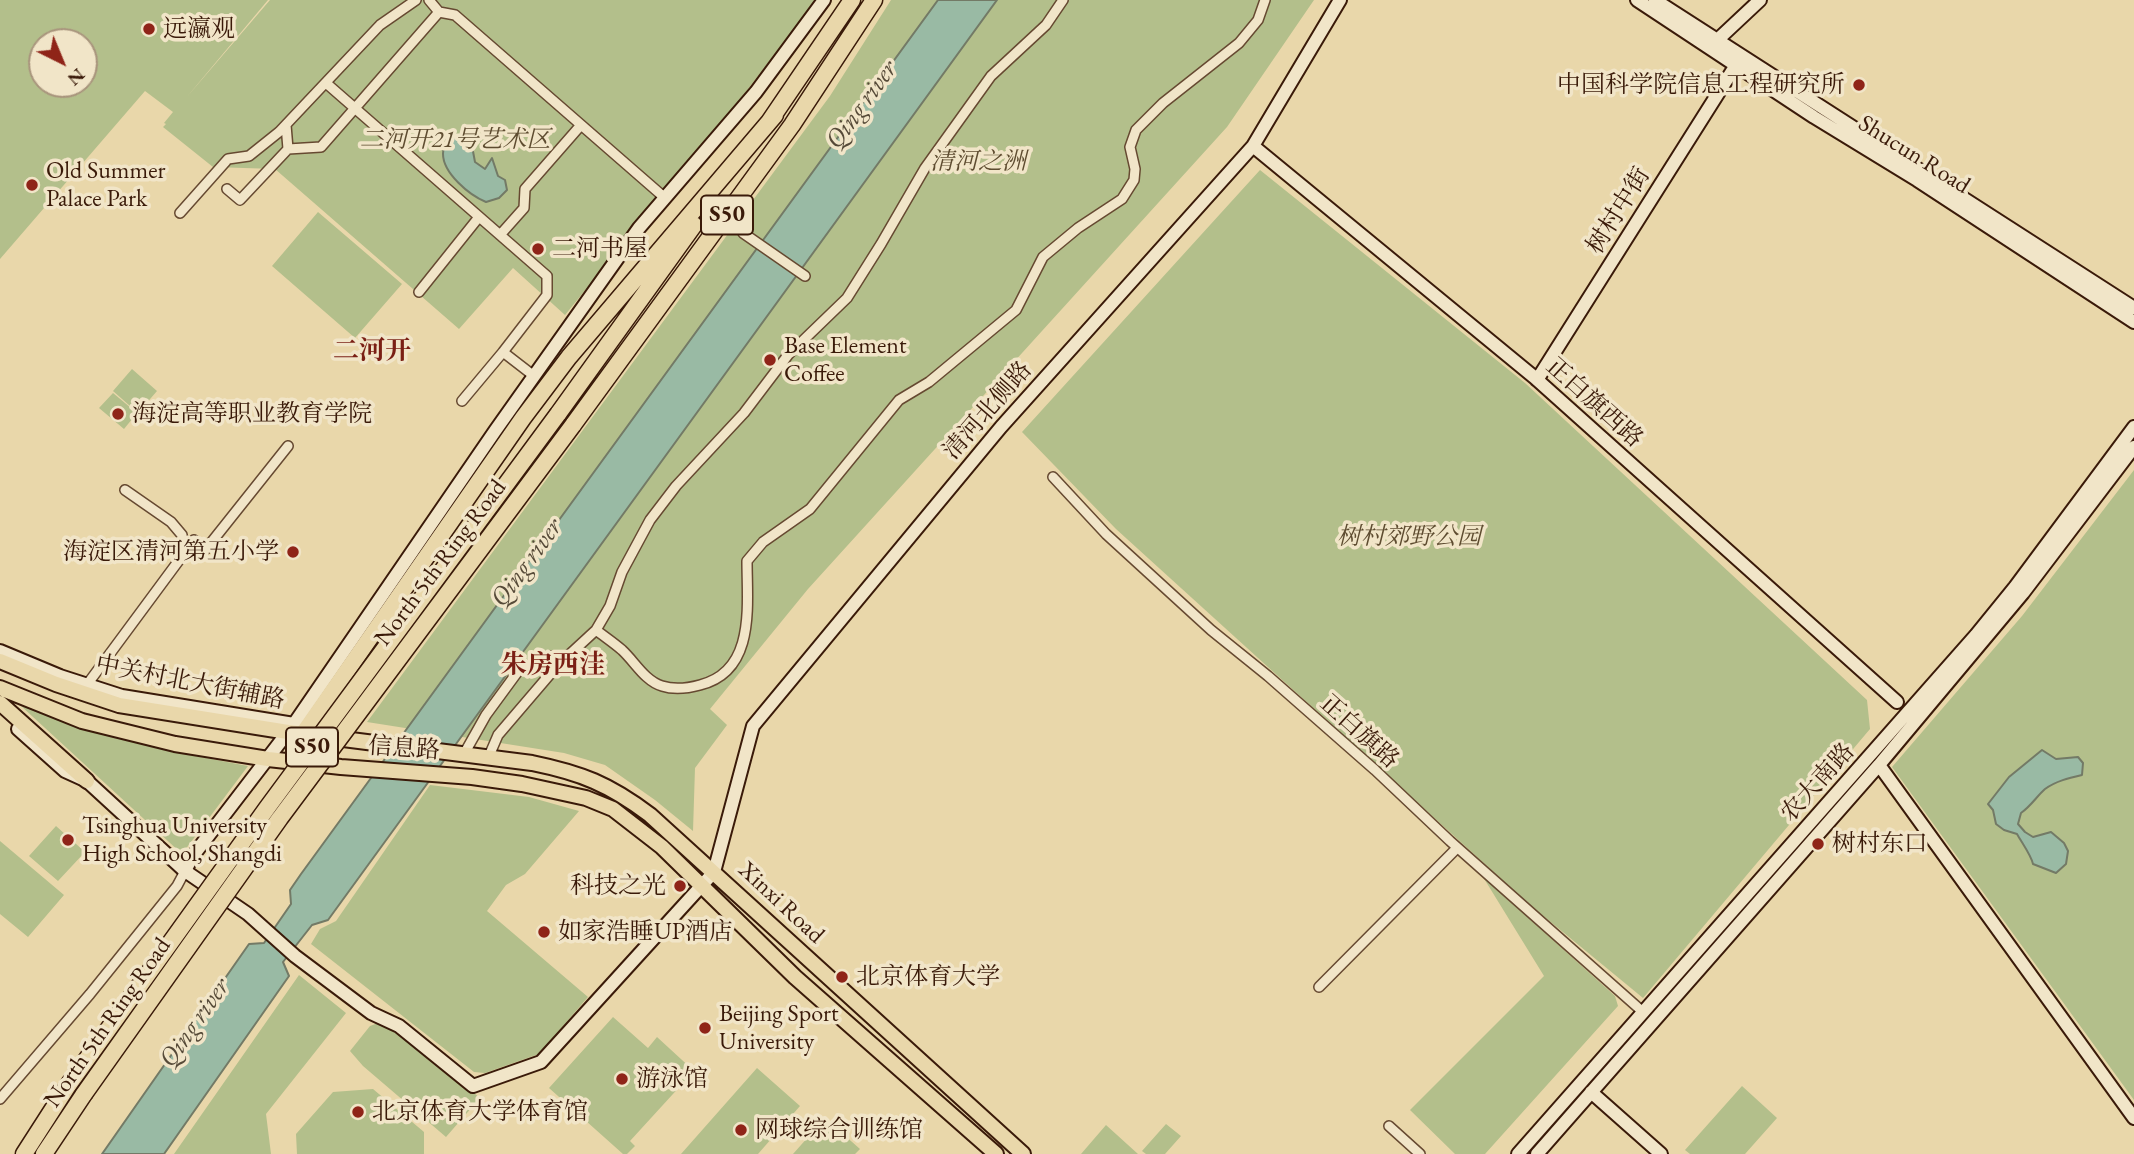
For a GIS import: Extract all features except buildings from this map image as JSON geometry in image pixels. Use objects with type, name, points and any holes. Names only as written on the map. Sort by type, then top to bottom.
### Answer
[{"type":"highway","name":"North 5th Ring Road","points":[[24,1154],[69,1084],[267,808],[558,414],[775,114],[852,0]]},
{"type":"highway","name":"North 5th Ring Road","points":[[44,1154],[280,818],[573,425],[792,125],[874,0]]},
{"type":"highway","points":[[295,730],[569,357],[775,114]]},
{"type":"highway","points":[[52,1154],[84,1094]]},
{"type":"main road","name":"信息路","points":[[0,661],[56,684],[119,705],[295,730],[359,742],[467,754]]},
{"type":"main road","name":"信息路","points":[[0,688],[49,709],[112,730],[175,744],[268,759],[453,776]]},
{"type":"main road","points":[[0,703],[87,781]]},
{"type":"main road","name":"Xinxi Road","points":[[467,754],[566,770],[587,777],[608,787],[650,815],[1023,1154]]},
{"type":"main road","name":"Xinxi Road","points":[[453,776],[542,788],[586,798],[613,809],[662,847],[795,977],[996,1154]]},
{"type":"street","points":[[180,213],[228,159],[248,156],[286,125],[380,25],[416,0]]},
{"type":"street","points":[[429,0],[439,12],[455,15],[664,198]]},
{"type":"street","points":[[0,1100],[177,886],[192,857],[268,759],[295,730],[534,376],[639,228],[756,92],[824,0]]},
{"type":"street","points":[[489,756],[498,735],[566,658],[596,630],[610,606],[622,572],[650,520],[676,486],[744,413],[788,355],[847,298],[925,168],[991,76],[1046,25],[1063,0]]},
{"type":"street","points":[[596,630],[623,651],[649,679],[662,686],[688,688],[713,682],[737,661],[747,630],[747,561],[763,542],[810,509],[899,400],[929,382],[1016,310],[1043,257],[1077,228],[1122,199],[1133,180],[1135,169],[1130,147],[1136,130],[1163,103],[1239,43],[1258,20],[1265,0]]},
{"type":"street","name":"清河北侧路","points":[[714,872],[753,726],[1000,427],[1253,146],[1340,0]]},
{"type":"street","name":"Shucun Road","points":[[1637,0],[1714,44],[2134,308]]},
{"type":"street","name":"Shucun Road","points":[[1655,0],[1714,44],[1736,65],[2134,322]]},
{"type":"street","points":[[1714,44],[1760,0]]},
{"type":"street","points":[[228,189],[240,200],[288,149],[321,148],[439,12]]},
{"type":"street","name":"树村中街","points":[[1537,380],[1736,65]]},
{"type":"street","points":[[326,83],[547,276],[547,295],[462,401]]},
{"type":"street","points":[[286,125],[288,149]]},
{"type":"street","points":[[500,234],[524,208],[525,189],[581,125]]},
{"type":"street","name":"正白旗西路","points":[[1253,146],[1537,380],[1897,702]]},
{"type":"street","points":[[419,292],[480,217]]},
{"type":"street","points":[[743,233],[805,275]]},
{"type":"street","points":[[503,352],[534,376]]},
{"type":"street","name":"农大南路","points":[[1518,1154],[1976,635],[2134,427]]},
{"type":"street","points":[[86,685],[194,540],[206,549],[288,446]]},
{"type":"street","name":"农大南路","points":[[1536,1154],[1879,765],[2023,593],[2134,447]]},
{"type":"street","name":"正白旗路","points":[[1053,477],[1106,534],[1211,630],[1375,770],[1457,848],[1643,1012]]},
{"type":"street","points":[[125,490],[171,522],[183,536],[185,551]]},
{"type":"street","name":"中关村北大街辅路","points":[[0,652],[122,696],[295,730]]},
{"type":"street","points":[[467,754],[486,716],[519,670],[549,656],[566,658]]},
{"type":"street","points":[[0,712],[65,771],[87,781],[185,871],[247,914],[295,956],[371,1013],[399,1026],[473,1086],[541,1062],[714,872]]},
{"type":"street","points":[[1879,765],[2134,1118]]},
{"type":"street","points":[[1319,987],[1457,848]]},
{"type":"street","points":[[1589,1095],[1649,1154]]},
{"type":"street","points":[[1589,1095],[1661,1154]]},
{"type":"street","points":[[1390,1126],[1420,1154]]},
{"type":"green space","name":"二河开21号艺术区","points":[[0,0],[268,0],[186,98],[270,0],[816,0],[729,114],[565,315],[513,268],[459,329],[275,169],[213,167],[163,127],[173,112],[145,91],[0,259]]},
{"type":"green space","name":"清河之洲","points":[[891,0],[1314,0],[1227,127],[808,589],[710,709],[727,725],[695,768],[693,831],[605,765],[564,753],[367,722],[830,96]]},
{"type":"green space","name":"树村郊野公园","points":[[1260,170],[1525,383],[1867,700],[1870,729],[1643,998],[1530,905],[1116,529],[1022,432]]},
{"type":"green space","points":[[318,212],[402,284],[355,338],[272,266]]},
{"type":"green space","points":[[132,369],[157,391],[138,413],[113,391]]},
{"type":"green space","points":[[113,393],[137,413],[124,429],[99,408]]},
{"type":"green space","points":[[2134,470],[2134,1100],[1892,767],[2022,616]]},
{"type":"green space","points":[[20,705],[98,733],[248,766],[182,854]]},
{"type":"green space","points":[[430,785],[529,797],[579,811],[525,874],[506,885],[487,911],[588,997],[539,1054],[485,1073],[474,1072],[311,944],[320,929],[336,921]]},
{"type":"green space","points":[[56,826],[85,852],[58,881],[29,856]]},
{"type":"green space","points":[[0,841],[64,895],[28,937],[0,914]]},
{"type":"green space","points":[[1483,877],[1615,996],[1618,1006],[1485,1154],[1455,1154],[1410,1110],[1544,976]]},
{"type":"green space","points":[[299,975],[346,1013],[266,1114],[271,1154],[174,1154]]},
{"type":"green space","name":"游泳馆","points":[[613,1017],[648,1048],[657,1037],[694,1071],[630,1141],[635,1146],[627,1154],[623,1154],[549,1088]]},
{"type":"green space","points":[[378,1023],[395,1028],[480,1098],[446,1137],[363,1066],[350,1051],[370,1026]]},
{"type":"green space","name":"网球综合训练馆","points":[[757,1068],[800,1106],[758,1154],[681,1154]]},
{"type":"green space","points":[[1742,1086],[1777,1118],[1745,1154],[1690,1154],[1685,1150]]},
{"type":"green space","name":"北京体育大学体育馆","points":[[373,1089],[424,1132],[424,1154],[297,1154],[296,1134],[333,1092]]},
{"type":"green space","points":[[825,1118],[860,1149],[855,1154],[793,1154]]},
{"type":"green space","points":[[1166,1124],[1181,1136],[1165,1154],[1146,1154],[1142,1151]]},
{"type":"green space","points":[[1106,1125],[1138,1154],[1081,1154]]},
{"type":"water","name":"Qing river","points":[[938,0],[997,0],[328,920],[312,925],[283,962],[289,976],[164,1154],[102,1154],[249,944],[264,943],[291,904],[290,890],[301,874]]},
{"type":"water","points":[[462,136],[472,146],[475,162],[485,169],[492,158],[498,176],[505,180],[507,190],[499,198],[486,202],[479,199],[465,189],[447,169],[443,154],[447,137]]},
{"type":"water","points":[[2042,750],[2056,759],[2078,757],[2083,763],[2082,775],[2045,789],[2021,813],[2018,824],[2033,837],[2051,832],[2064,843],[2068,851],[2066,864],[2056,873],[2033,864],[2017,834],[1996,824],[1993,810],[1988,804],[2009,777]]},
{"type":"place","name":"远瀛观","points":[[149,29]]},
{"type":"place","name":"中国科学院信息工程研究所","points":[[1859,85]]},
{"type":"place","name":"Old Summer Palace Park","points":[[32,185]]},
{"type":"place","name":"二河书屋","points":[[538,249]]},
{"type":"place","name":"Base Element Coffee","points":[[770,360]]},
{"type":"place","name":"海淀高等职业教育学院","points":[[118,414]]},
{"type":"place","name":"海淀区清河第五小学","points":[[293,552]]},
{"type":"place","name":"Tsinghua University High School, Shangdi","points":[[68,840]]},
{"type":"place","name":"树村东口","points":[[1818,844]]},
{"type":"place","name":"科技之光","points":[[680,886]]},
{"type":"place","name":"如家浩睡UP酒店","points":[[544,932]]},
{"type":"place","name":"北京体育大学","points":[[842,977]]},
{"type":"place","name":"Beijing Sport University","points":[[705,1028]]},
{"type":"place","name":"游泳馆","points":[[622,1079]]},
{"type":"place","name":"北京体育大学体育馆","points":[[358,1112]]},
{"type":"place","name":"网球综合训练馆","points":[[741,1130]]},
{"type":"district","name":"二河开","points":[[372,352]]},
{"type":"district","name":"朱房西洼","points":[[553,666]]}]
